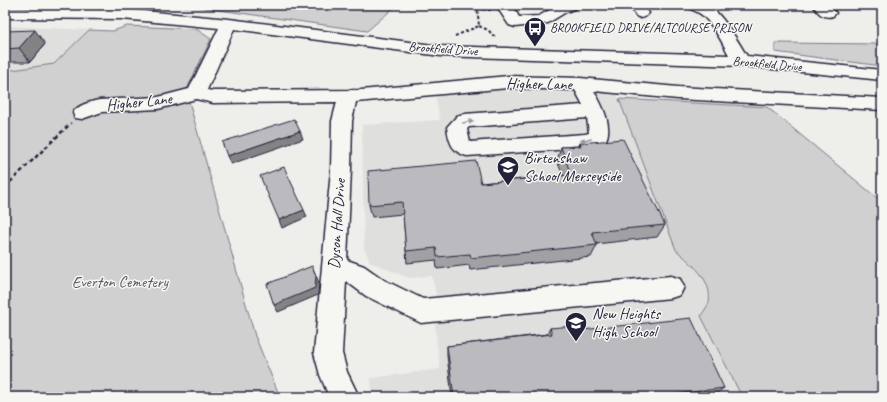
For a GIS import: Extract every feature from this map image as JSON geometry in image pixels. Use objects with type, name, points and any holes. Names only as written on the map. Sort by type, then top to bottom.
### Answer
[{"type":"street","points":[[5,11],[10,5]]},
{"type":"street","points":[[509,5],[507,10],[515,22],[543,20],[571,5]]},
{"type":"street","points":[[707,7],[728,38],[741,61]]},
{"type":"street","name":"Brookfield Drive","points":[[5,11],[125,9],[229,24],[447,51],[741,61],[882,75]]},
{"type":"street","points":[[196,94],[229,24]]},
{"type":"street","name":"Higher Lane","points":[[79,116],[99,106],[158,103],[196,94],[213,97],[348,96],[508,82],[580,84],[678,93],[882,104]]},
{"type":"street","points":[[580,84],[587,94],[593,111],[599,132],[598,137],[586,141],[467,148],[463,147],[459,141],[457,127],[464,121],[593,111]]},
{"type":"street","name":"Dyson Hall Drive","points":[[344,397],[334,375],[328,353],[341,170],[342,121],[348,96]]},
{"type":"street","points":[[334,266],[355,274],[376,288],[421,311],[671,288]]},
{"type":"path","points":[[447,51],[452,38],[465,30],[479,26],[477,5]]},
{"type":"path","points":[[5,187],[79,116]]},
{"type":"shaded area","points":[[5,26],[89,30],[54,64],[5,71]]},
{"type":"shaded area","name":"Birtenshaw School Merseyside","points":[[507,87],[616,92],[676,250],[692,264],[706,281],[709,303],[701,316],[742,397],[372,397],[371,378],[440,369],[434,317],[437,300],[432,276],[409,278],[370,262],[364,248],[362,125],[440,120],[435,93]]},
{"type":"green space","points":[[151,5],[397,5],[367,31],[198,7]]},
{"type":"green space","name":"Everton Cemetery","points":[[127,26],[196,29],[211,39],[186,91],[255,336],[280,397],[5,397],[5,71],[54,64],[89,30],[113,31]]},
{"type":"green space","points":[[775,43],[882,44],[882,66],[775,52]]},
{"type":"green space","points":[[619,99],[767,107],[882,202],[882,397],[742,397],[701,316],[709,302],[707,286],[700,273],[676,250]]},
{"type":"building","points":[[35,30],[19,48],[5,49],[5,31]]},
{"type":"building","points":[[294,119],[300,131],[227,156],[222,142]]},
{"type":"building","points":[[623,139],[665,225],[592,232],[597,245],[471,258],[470,254],[437,257],[436,248],[406,251],[402,202],[369,205],[368,171],[476,161],[481,183],[571,175],[561,147],[581,146],[580,143]]},
{"type":"building","points":[[284,167],[304,210],[279,220],[260,176]]},
{"type":"building","points":[[312,266],[316,276],[315,288],[274,305],[267,284]]},
{"type":"building","points":[[691,318],[724,388],[653,397],[454,397],[447,346],[552,334],[550,328],[572,326],[573,331]]},
{"type":"place","name":"BROOKFIELD DRIVE/ALTCOURSE PRISON","points":[[535,48]]},
{"type":"place","name":"Birtenshaw School Merseyside","points":[[508,186]]},
{"type":"place","name":"New Heights High School","points":[[576,342]]}]
